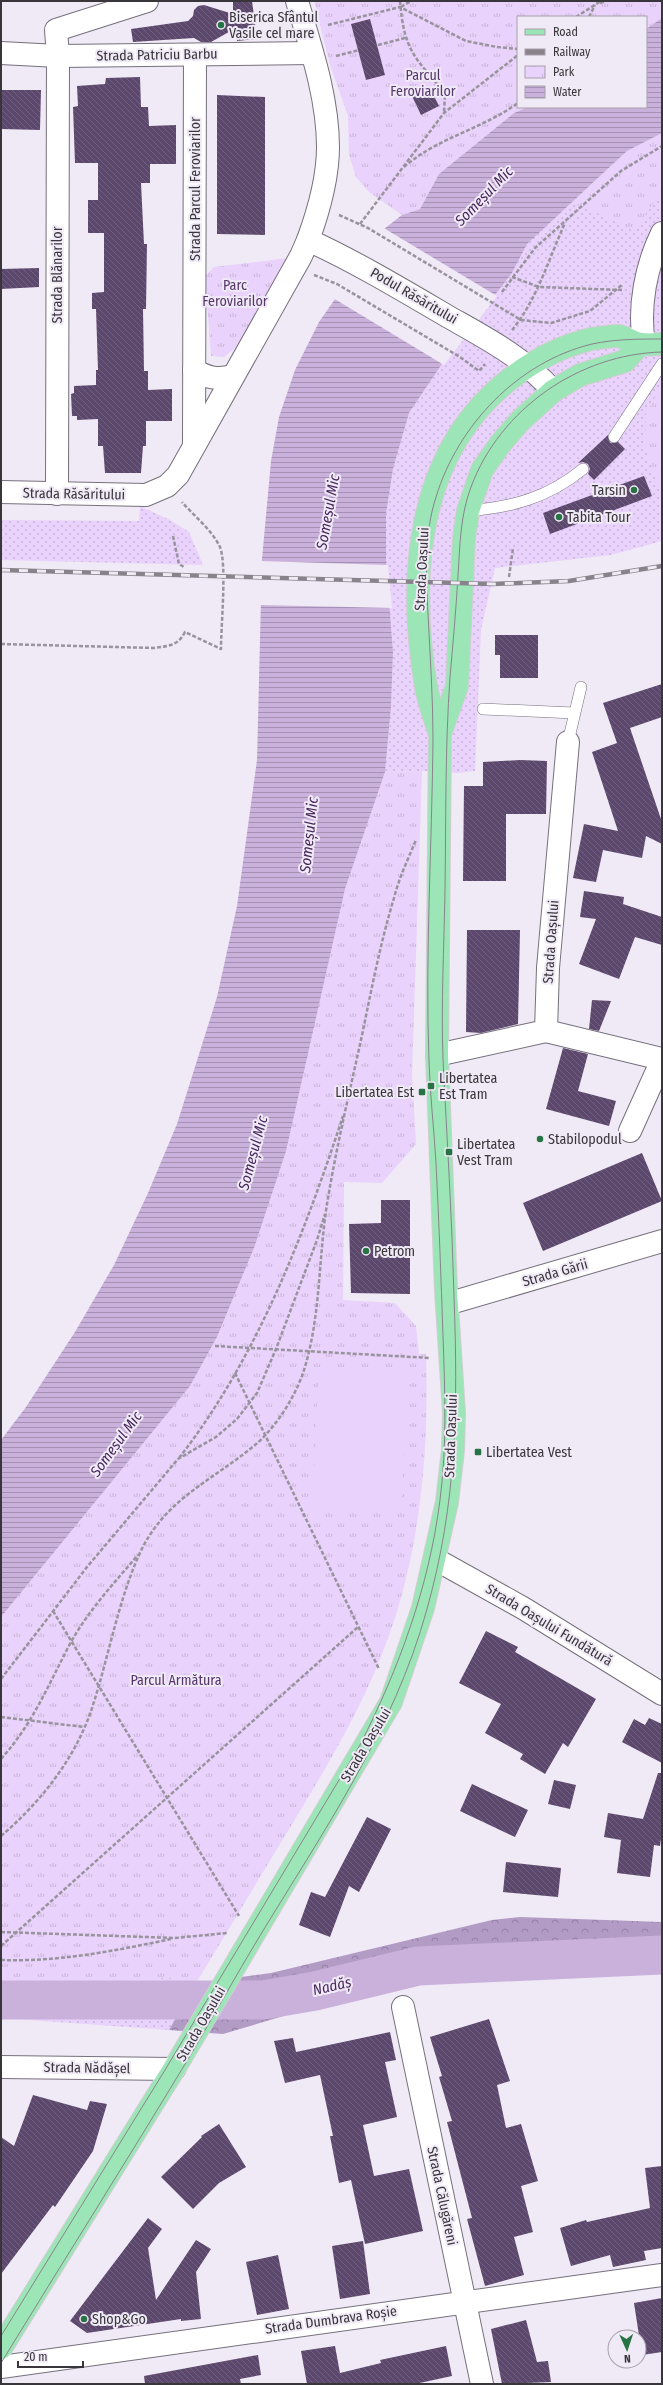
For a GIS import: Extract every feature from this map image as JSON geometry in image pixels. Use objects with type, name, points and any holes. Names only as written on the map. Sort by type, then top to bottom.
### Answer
[{"type":"main road","name":"Strada Oașului","points":[[1,2348],[174,2070],[246,1946],[392,1702],[423,1608],[447,1502],[453,1450],[453,1387],[452,1303],[437,1055],[440,734],[426,689],[420,628],[420,560],[423,531],[430,496],[446,459],[468,422],[490,395],[527,366],[564,348],[591,339],[618,336],[649,344]]},
{"type":"main road","name":"Strada Oașului","points":[[440,734],[457,686],[464,538],[468,511],[482,470],[501,443],[520,421],[553,391],[585,373],[625,360],[649,344]]},
{"type":"street","name":"Strada Blănarilor","points":[[57,494],[58,56],[56,30],[147,1]]},
{"type":"street","name":"Strada Parcul Feroviarilor","points":[[146,495],[167,486],[178,475],[301,256],[319,209],[328,147],[321,89],[322,55],[306,31],[297,1]]},
{"type":"street","name":"Strada Patriciu Barbu","points":[[1,53],[58,56],[322,55]]},
{"type":"street","name":"Strada Parcul Feroviarilor","points":[[194,445],[195,55]]},
{"type":"street","points":[[649,344],[644,288],[652,257],[662,232]]},
{"type":"street","name":"Podul Răsăritului","points":[[308,240],[351,259],[476,333],[527,366],[553,391]]},
{"type":"street","points":[[194,370],[213,378],[220,379],[233,376]]},
{"type":"street","name":"Strada Răsăritului","points":[[1,492],[146,495]]},
{"type":"street","name":"Strada Oașului","points":[[546,1031],[548,968],[568,742]]},
{"type":"street","points":[[437,1055],[546,1031],[662,1059],[630,1130]]},
{"type":"street","name":"Strada Gării","points":[[452,1303],[662,1241]]},
{"type":"street","name":"Strada Oașului Fundătură","points":[[435,1559],[523,1608],[662,1694]]},
{"type":"street","name":"Strada Călugăreni","points":[[403,2008],[482,2384]]},
{"type":"street","name":"Strada Nădășel","points":[[1,2067],[174,2070]]},
{"type":"street","name":"Strada Dumbrava Roșie","points":[[1,2367],[662,2274]]},
{"type":"lane","points":[[614,437],[662,364]]},
{"type":"lane","points":[[468,511],[521,503],[538,498],[562,485],[583,469]]},
{"type":"lane","points":[[568,742],[581,687]]},
{"type":"lane","points":[[483,709],[574,713]]},
{"type":"path","points":[[401,1],[400,7],[405,38],[417,60],[445,92],[444,113]]},
{"type":"path","points":[[306,31],[400,7],[412,1]]},
{"type":"path","points":[[578,16],[601,1]]},
{"type":"path","points":[[590,16],[595,5],[606,1]]},
{"type":"path","points":[[400,7],[466,41],[517,49]]},
{"type":"path","points":[[378,45],[405,38]]},
{"type":"path","points":[[322,55],[358,50]]},
{"type":"path","points":[[360,224],[444,113],[517,56]]},
{"type":"path","points":[[399,172],[414,159],[439,142],[488,121],[517,104]]},
{"type":"path","points":[[502,292],[534,248],[565,223],[621,171],[662,146]]},
{"type":"path","points":[[336,213],[368,228],[521,320],[550,323],[590,311],[615,290],[539,287],[512,277]]},
{"type":"path","points":[[521,320],[539,287],[541,276],[565,223]]},
{"type":"path","points":[[337,284],[460,357],[479,371]]},
{"type":"path","points":[[1,644],[154,648],[170,646],[178,642],[185,632],[221,649],[223,564],[220,548],[208,530],[167,486]]},
{"type":"path","points":[[173,536],[179,564],[184,567]]},
{"type":"path","points":[[509,577],[513,548]]},
{"type":"path","points":[[1,1836],[34,1804],[53,1782],[70,1756],[84,1727],[98,1685],[128,1581],[140,1552],[150,1534],[182,1498],[229,1465],[265,1435],[291,1398],[301,1378],[309,1352],[327,1206],[347,1104],[394,894],[417,837]]},
{"type":"path","points":[[1,1679],[87,1567],[200,1431],[235,1373],[250,1348],[269,1309],[304,1223],[347,1104]]},
{"type":"path","points":[[178,1459],[216,1436],[237,1419],[257,1393],[276,1349],[317,1240],[327,1206]]},
{"type":"path","points":[[215,1346],[426,1358]]},
{"type":"path","points":[[235,1373],[381,1674]]},
{"type":"path","points":[[1,1759],[21,1737],[72,1641],[97,1603],[140,1552]]},
{"type":"path","points":[[53,1611],[166,1798],[243,1921]]},
{"type":"path","points":[[1,1946],[358,1627]]},
{"type":"path","points":[[1,1717],[84,1727]]},
{"type":"path","points":[[1,1932],[175,1938]]},
{"type":"path","points":[[1,1960],[31,1961],[99,1954],[175,1938],[227,1933]]},
{"type":"green space","name":"Parcul Feroviarilor","points":[[314,1],[662,1],[662,18],[647,28],[647,16],[517,16],[517,108],[526,108],[514,113],[439,174],[420,209],[402,215],[369,192],[356,177],[349,155],[348,116],[330,65]]},
{"type":"green space","points":[[662,132],[662,196],[653,204],[634,231],[589,209],[569,203],[589,187],[627,151]]},
{"type":"green space","points":[[662,133],[662,541],[611,555],[495,568],[481,630],[475,771],[458,773],[422,771],[385,772],[391,707],[393,652],[386,561],[386,514],[393,469],[409,413],[446,358],[512,273],[527,244],[569,203]]},
{"type":"green space","name":"Parc Feroviarilor","points":[[288,258],[235,348],[224,357],[211,356],[205,276],[214,267]]},
{"type":"green space","points":[[662,384],[662,499],[645,446],[646,414]]},
{"type":"green space","points":[[140,506],[170,520],[189,532],[203,565],[1,560],[1,520],[139,521]]},
{"type":"green space","name":"Parcul Armătura","points":[[422,771],[412,1075],[416,1144],[382,1183],[344,1182],[343,1300],[395,1303],[416,1326],[419,1354],[426,1354],[426,1426],[420,1498],[408,1569],[388,1638],[369,1686],[346,1732],[196,1983],[167,1977],[82,1987],[1,1981],[1,1617],[190,1386],[217,1337],[254,1248],[345,889],[385,772]]},
{"type":"green space","points":[[319,1369],[408,1373],[401,1513],[312,1509]]},
{"type":"green space","points":[[520,1917],[662,1922],[662,1968],[438,1973],[381,1987],[223,2034],[169,2030],[196,1983],[271,1973],[492,1920]]},
{"type":"green space","points":[[167,1977],[196,1983],[169,2030],[1,2018],[1,1981],[82,1987]]},
{"type":"water","name":"Someșul Mic","points":[[662,18],[662,133],[627,151],[527,244],[512,273],[446,358],[409,413],[393,469],[386,514],[386,561],[393,652],[391,707],[385,772],[345,889],[286,1151],[254,1248],[217,1337],[190,1386],[1,1617],[1,1440],[26,1407],[75,1332],[114,1265],[148,1193],[177,1124],[217,997],[237,906],[257,760],[262,559],[271,461],[279,417],[295,370],[319,322],[384,229],[402,215],[420,209],[439,174],[514,113],[526,108],[647,108],[647,28]]},
{"type":"pier","points":[[382,227],[497,296],[444,365],[333,298]]},
{"type":"pier","points":[[260,561],[388,565],[392,608],[260,605]]},
{"type":"building","name":"Biserica Sfântul Vasile cel mare","points":[[233,1],[252,1],[257,39],[237,41],[236,28],[211,42],[201,42],[194,38],[133,42],[131,29],[188,21],[193,16],[194,10],[198,6],[204,5],[233,14]]},
{"type":"building","points":[[370,19],[385,75],[366,80],[351,24]]},
{"type":"building","points":[[140,77],[141,107],[148,107],[149,126],[176,125],[176,164],[150,164],[150,183],[141,183],[144,244],[147,244],[146,309],[143,309],[144,371],[148,371],[148,390],[172,389],[172,421],[146,421],[146,446],[143,446],[141,473],[105,473],[103,446],[98,446],[98,419],[77,420],[77,416],[72,416],[71,394],[74,393],[74,386],[96,385],[96,370],[98,370],[96,309],[92,309],[92,293],[104,292],[104,233],[88,233],[88,200],[98,200],[98,163],[75,163],[73,107],[78,106],[77,86],[105,84],[106,78]]},
{"type":"building","points":[[430,88],[439,106],[421,115],[412,96]]},
{"type":"building","points":[[1,90],[41,90],[40,130],[1,129]]},
{"type":"building","points":[[217,95],[265,97],[265,235],[217,234]]},
{"type":"building","points":[[39,268],[39,287],[1,289],[1,269]]},
{"type":"building","points":[[608,435],[610,443],[618,442],[625,449],[594,480],[588,474],[590,469],[588,464],[583,462],[578,463]]},
{"type":"building","points":[[644,476],[652,496],[550,534],[543,513]]},
{"type":"building","points":[[495,635],[538,635],[538,678],[500,678],[500,655],[495,655]]},
{"type":"building","points":[[662,684],[662,717],[630,728],[662,822],[662,844],[646,836],[642,858],[603,850],[596,882],[573,878],[584,824],[618,831],[592,752],[617,743],[603,703]]},
{"type":"building","points":[[520,760],[547,761],[546,814],[506,814],[506,881],[463,881],[464,786],[483,786],[483,762]]},
{"type":"building","points":[[584,891],[624,897],[623,904],[662,917],[662,945],[635,937],[619,979],[579,964],[596,919],[580,917]]},
{"type":"building","points":[[467,930],[520,930],[518,1024],[481,1033],[466,1032]]},
{"type":"building","points":[[592,1000],[611,1001],[599,1031],[589,1029]]},
{"type":"building","points":[[563,1048],[588,1054],[578,1091],[616,1101],[609,1126],[546,1109]]},
{"type":"building","points":[[642,1153],[662,1201],[543,1251],[523,1203]]},
{"type":"building","points":[[381,1200],[410,1200],[410,1294],[351,1293],[349,1224],[381,1223]]},
{"type":"building","points":[[486,1631],[518,1647],[515,1652],[596,1699],[568,1747],[563,1743],[545,1774],[520,1759],[523,1754],[485,1733],[501,1704],[459,1683]]},
{"type":"building","points":[[649,1718],[662,1724],[662,1763],[622,1742],[634,1719],[645,1725]]},
{"type":"building","points":[[658,1773],[662,1773],[662,1831],[660,1846],[654,1845],[650,1877],[617,1873],[621,1840],[604,1837],[608,1813],[643,1819]]},
{"type":"building","points":[[554,1780],[576,1785],[570,1809],[548,1804]]},
{"type":"building","points":[[472,1784],[528,1810],[515,1837],[460,1811]]},
{"type":"building","points":[[367,1817],[391,1829],[359,1892],[349,1886],[330,1937],[299,1925],[311,1892],[325,1897]]},
{"type":"building","points":[[506,1862],[561,1868],[558,1897],[503,1892]]},
{"type":"building","points":[[489,2019],[510,2081],[497,2085],[506,2128],[521,2124],[538,2181],[521,2186],[533,2232],[514,2237],[524,2275],[485,2286],[467,2219],[472,2218],[447,2122],[452,2121],[439,2077],[442,2076],[430,2037]]},
{"type":"building","points":[[390,2032],[396,2060],[385,2062],[397,2117],[363,2125],[374,2176],[409,2169],[423,2231],[365,2244],[351,2180],[339,2183],[330,2136],[333,2136],[320,2075],[285,2083],[274,2041],[293,2038],[296,2052]]},
{"type":"building","points":[[33,2095],[87,2110],[90,2101],[107,2104],[93,2151],[55,2207],[53,2205],[1,2274],[1,2137],[14,2146]]},
{"type":"building","points":[[219,2124],[246,2167],[219,2183],[193,2209],[161,2177],[202,2137],[201,2136]]},
{"type":"building","points":[[662,2166],[662,2248],[644,2251],[646,2260],[613,2267],[610,2255],[571,2266],[560,2228],[586,2220],[587,2222],[650,2208],[645,2168]]},
{"type":"building","points":[[148,2218],[162,2229],[148,2248],[156,2300],[196,2240],[211,2249],[196,2272],[201,2319],[181,2321],[181,2319],[87,2333],[70,2321]]},
{"type":"building","points":[[363,2241],[370,2294],[340,2299],[332,2246]]},
{"type":"building","points":[[278,2255],[289,2309],[257,2315],[246,2262]]},
{"type":"building","points":[[662,2298],[662,2352],[647,2354],[647,2329],[638,2329],[634,2303]]},
{"type":"building","points":[[526,2320],[537,2362],[548,2361],[551,2382],[502,2384],[491,2329]]},
{"type":"building","points":[[335,2346],[340,2373],[381,2363],[380,2360],[446,2346],[452,2376],[415,2384],[307,2384],[301,2351]]},
{"type":"building","points":[[258,2355],[261,2375],[240,2379],[241,2384],[145,2384],[144,2376]]},
{"type":"waterway","name":"Nadăș","points":[[1,2000],[263,2000],[315,1991],[418,1966],[662,1955]]},
{"type":"tram line","points":[[1,2336],[165,2070],[360,1745],[400,1657],[420,1595],[435,1532],[440,1500],[445,1439],[440,1250],[428,1021],[428,940],[433,739],[426,570],[429,525],[436,497],[446,470],[459,445],[494,400],[516,381],[540,365],[565,353],[592,344],[618,340],[662,339]]},
{"type":"tram line","points":[[1,2363],[167,2095],[249,1953],[331,1820],[376,1739],[396,1697],[413,1654],[427,1609],[437,1569],[444,1531],[450,1492],[455,1416],[456,1377],[453,1267],[442,1039],[442,997],[448,704],[460,542],[467,498],[484,459],[501,433],[522,411],[546,391],[573,375],[601,363],[631,355],[662,352]]},
{"type":"railway","points":[[1,570],[493,584],[569,581],[662,566]]},
{"type":"place","name":"Biserica Sfântul Vasile cel mare","points":[[221,25]]},
{"type":"place","name":"Tarsin","points":[[634,490]]},
{"type":"place","name":"Tabita Tour","points":[[559,517]]},
{"type":"place","name":"Libertatea Est Tram","points":[[431,1086]]},
{"type":"place","name":"Libertatea Est","points":[[422,1092]]},
{"type":"place","name":"Stabilopodul","points":[[540,1139]]},
{"type":"place","name":"Libertatea Vest Tram","points":[[449,1152]]},
{"type":"place","name":"Petrom","points":[[366,1251]]},
{"type":"place","name":"Libertatea Vest","points":[[478,1452]]},
{"type":"place","name":"Shop&Go","points":[[84,2319]]}]
